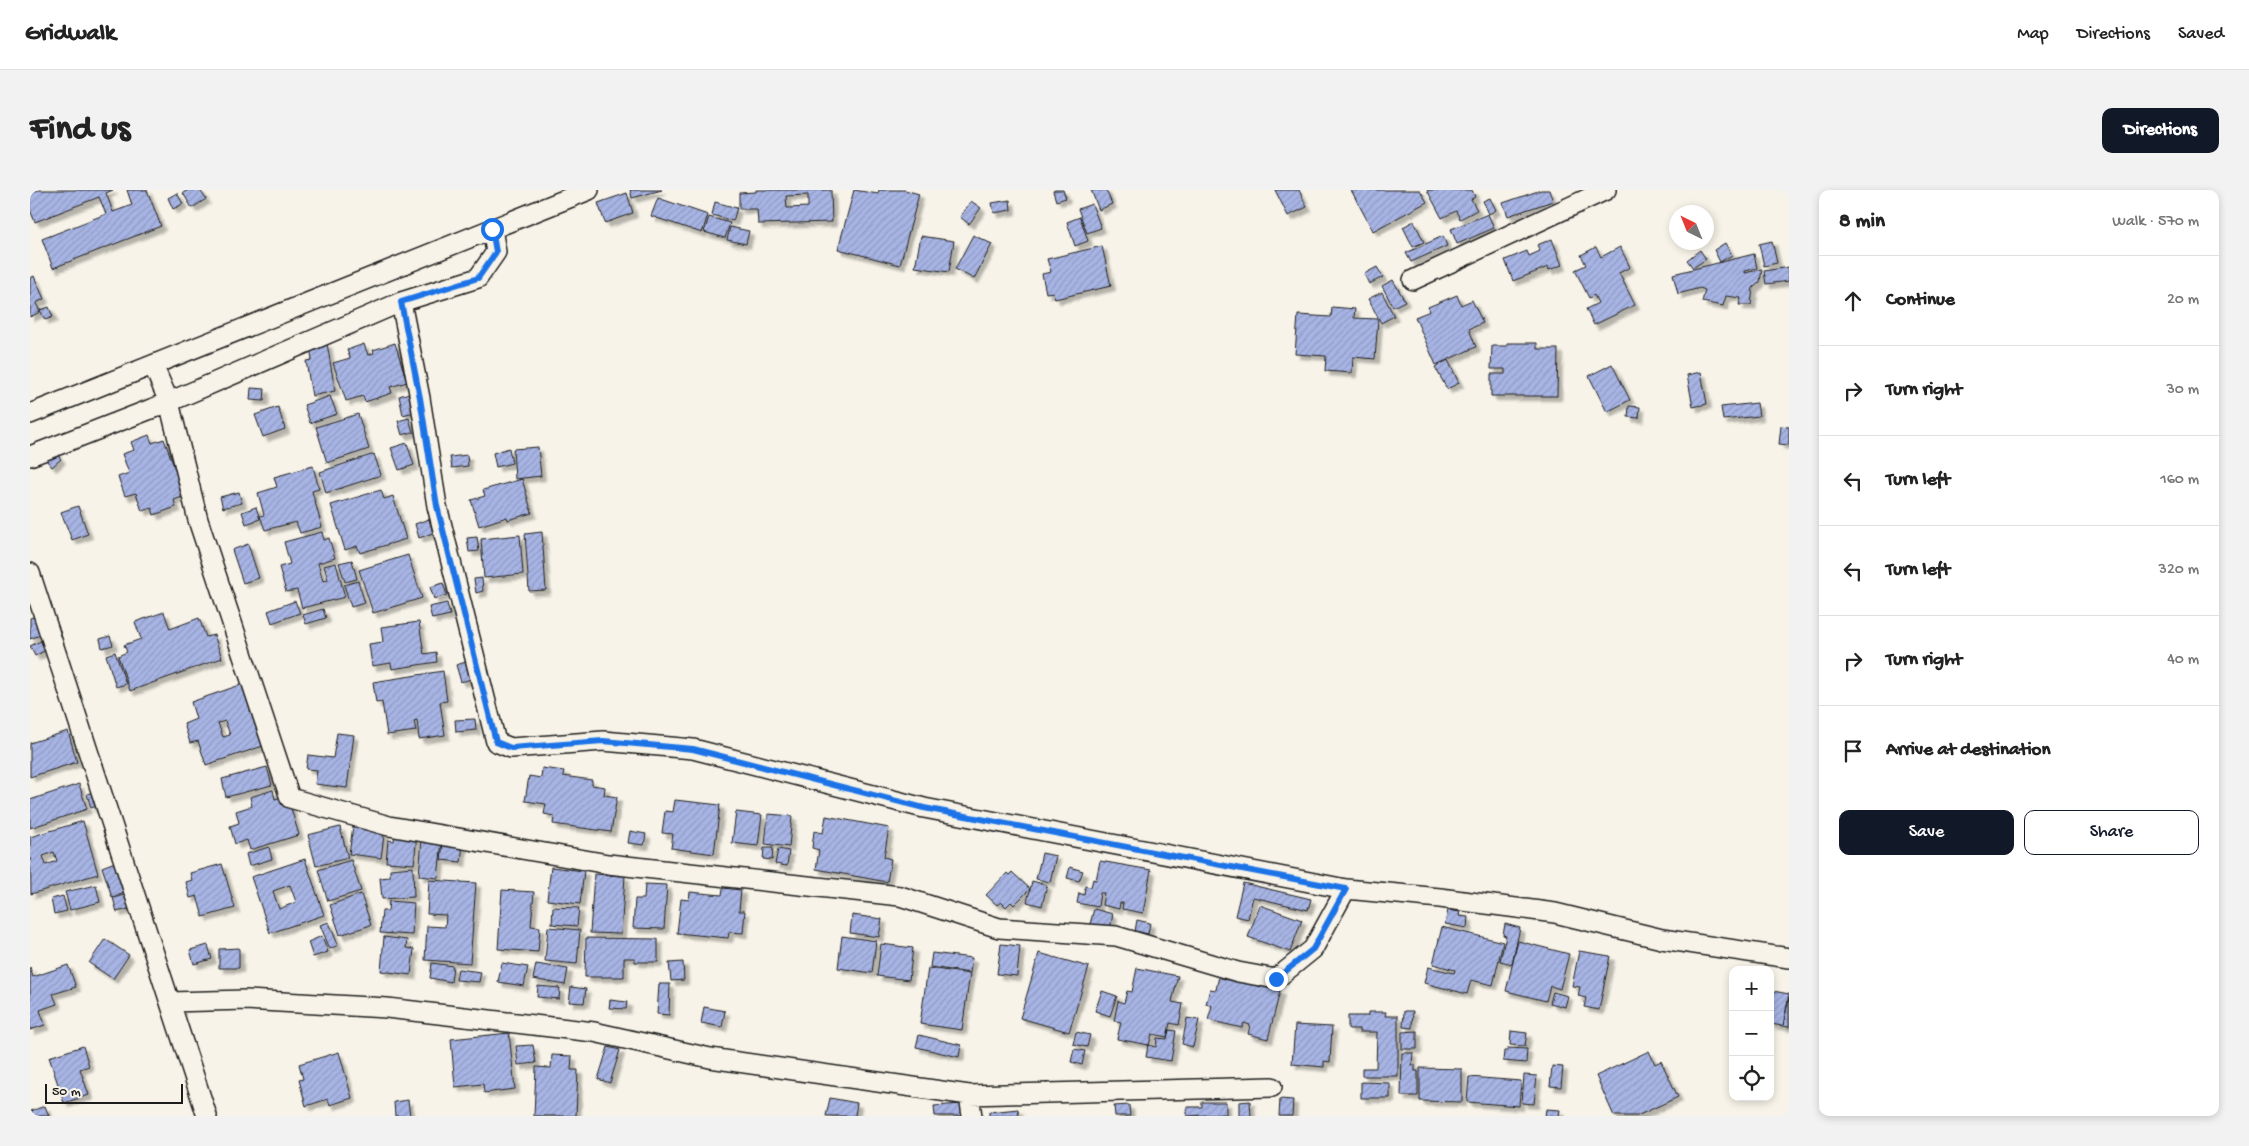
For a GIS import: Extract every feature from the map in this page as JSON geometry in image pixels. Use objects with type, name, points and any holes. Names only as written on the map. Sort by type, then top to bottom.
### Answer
[{"type":"street","points":[[30,414],[589,190]]},
{"type":"street","points":[[1413,280],[1606,190]]},
{"type":"street","points":[[30,456],[169,402],[401,302],[478,278],[496,252],[492,229]]},
{"type":"street","points":[[401,302],[420,398],[437,506],[496,742],[511,748],[603,741],[693,749],[924,808],[1346,889],[1440,898],[1555,913],[1662,939],[1789,958]]},
{"type":"street","points":[[153,364],[169,402],[198,520],[290,798],[389,826],[608,864],[900,896],[999,928],[1116,936],[1238,972],[1276,979],[1313,949],[1346,889]]},
{"type":"street","points":[[30,573],[207,1116]]},
{"type":"street","points":[[170,1002],[246,1000],[387,1008],[594,1032],[710,1058],[969,1095],[1272,1088]]},
{"type":"street","points":[[969,1095],[972,1116]]},
{"type":"building","points":[[38,190],[113,190],[106,193],[113,212],[132,205],[127,190],[147,190],[161,226],[53,268],[42,239],[106,214],[99,197],[35,222],[30,210],[30,193]]},
{"type":"building","points":[[188,190],[200,190],[206,199],[192,208],[183,193]]},
{"type":"building","points":[[630,190],[662,190],[632,198]]},
{"type":"building","points":[[756,190],[831,190],[832,222],[758,224],[757,209],[739,209],[739,193],[756,192]],"holes":[[[808,195],[808,207],[787,208],[786,196]]]},
{"type":"building","points":[[854,190],[878,194],[879,190],[905,190],[919,194],[900,265],[838,249]]},
{"type":"building","points":[[1063,190],[1066,198],[1056,201],[1053,191]]},
{"type":"building","points":[[1091,190],[1106,190],[1112,204],[1099,210]]},
{"type":"building","points":[[1275,190],[1299,190],[1307,207],[1288,216]]},
{"type":"building","points":[[1351,190],[1420,190],[1427,202],[1373,231]]},
{"type":"building","points":[[1427,190],[1472,190],[1475,197],[1471,199],[1477,210],[1460,219],[1456,211],[1442,218]]},
{"type":"building","points":[[1541,190],[1549,190],[1553,201],[1508,216],[1503,203]]},
{"type":"building","points":[[177,193],[183,204],[173,209],[168,198]]},
{"type":"building","points":[[627,193],[633,213],[605,223],[598,203]]},
{"type":"building","points":[[658,198],[708,215],[702,233],[651,216]]},
{"type":"building","points":[[1490,198],[1496,210],[1489,214],[1483,201]]},
{"type":"building","points":[[1010,200],[1011,210],[994,213],[992,203]]},
{"type":"building","points":[[971,201],[981,208],[969,224],[960,217]]},
{"type":"building","points":[[715,202],[737,208],[733,221],[712,215]]},
{"type":"building","points":[[1092,204],[1101,228],[1087,233],[1078,209]]},
{"type":"building","points":[[1488,214],[1494,228],[1457,244],[1451,229]]},
{"type":"building","points":[[709,217],[730,223],[725,238],[704,232]]},
{"type":"building","points":[[1080,217],[1088,241],[1075,246],[1067,222]]},
{"type":"building","points":[[1414,221],[1424,242],[1413,247],[1403,227]]},
{"type":"building","points":[[730,227],[749,231],[746,244],[727,240]]},
{"type":"building","points":[[973,235],[992,244],[974,279],[955,269]]},
{"type":"building","points":[[921,236],[954,241],[949,272],[915,267]]},
{"type":"building","points":[[1443,236],[1447,246],[1411,262],[1406,253]]},
{"type":"building","points":[[1552,239],[1562,265],[1549,270],[1548,267],[1513,281],[1505,260],[1527,251],[1529,256],[1540,251],[1537,245]]},
{"type":"building","points":[[1772,241],[1777,263],[1764,266],[1759,244]]},
{"type":"building","points":[[1725,243],[1732,255],[1720,262],[1714,250]]},
{"type":"building","points":[[1102,246],[1111,286],[1055,299],[1053,292],[1046,293],[1042,274],[1051,272],[1047,259]]},
{"type":"building","points":[[1596,247],[1601,257],[1620,247],[1630,267],[1619,273],[1635,305],[1594,325],[1586,309],[1598,303],[1594,295],[1589,298],[1575,270],[1586,265],[1581,255]]},
{"type":"building","points":[[1700,250],[1706,259],[1693,268],[1687,260]]},
{"type":"building","points":[[1754,254],[1757,268],[1745,271],[1745,273],[1762,269],[1760,282],[1753,288],[1751,305],[1739,305],[1741,298],[1726,296],[1723,306],[1702,302],[1705,290],[1700,288],[1678,294],[1673,274]]},
{"type":"building","points":[[1377,267],[1383,277],[1369,284],[1364,274]]},
{"type":"building","points":[[1789,267],[1789,281],[1766,284],[1764,271]]},
{"type":"building","points":[[34,276],[44,299],[36,303],[40,312],[30,317],[30,278]]},
{"type":"building","points":[[1393,280],[1405,301],[1393,307],[1382,286]]},
{"type":"building","points":[[1382,292],[1394,316],[1381,323],[1368,299]]},
{"type":"building","points":[[1457,295],[1461,305],[1472,300],[1483,323],[1469,329],[1476,347],[1436,365],[1415,317],[1430,311],[1428,307]]},
{"type":"building","points":[[49,307],[53,317],[45,320],[40,310]]},
{"type":"building","points":[[1332,307],[1355,309],[1354,318],[1378,319],[1375,359],[1353,357],[1352,373],[1325,371],[1326,356],[1295,354],[1298,315],[1331,317]]},
{"type":"building","points":[[327,343],[335,391],[312,396],[306,361],[312,360],[310,347]]},
{"type":"building","points":[[395,343],[407,382],[390,387],[392,393],[365,402],[363,396],[346,401],[333,363],[350,358],[347,350],[364,344],[368,355],[374,353],[373,350]]},
{"type":"building","points":[[1507,343],[1537,343],[1537,349],[1558,349],[1557,396],[1491,396],[1491,374],[1505,374],[1505,369],[1491,369],[1492,346],[1507,346]]},
{"type":"building","points":[[1448,360],[1459,383],[1447,389],[1435,367]]},
{"type":"building","points":[[1612,364],[1630,400],[1607,412],[1589,376]]},
{"type":"building","points":[[1701,372],[1707,404],[1693,407],[1687,375]]},
{"type":"building","points":[[251,388],[265,389],[264,401],[250,400]]},
{"type":"building","points":[[413,392],[418,411],[403,415],[399,396]]},
{"type":"building","points":[[330,396],[337,414],[310,423],[304,405]]},
{"type":"building","points":[[1757,403],[1759,416],[1723,420],[1721,407]]},
{"type":"building","points":[[1629,406],[1640,407],[1639,418],[1628,417]]},
{"type":"building","points":[[278,407],[285,429],[263,437],[255,415]]},
{"type":"building","points":[[358,414],[369,449],[327,463],[316,427]]},
{"type":"building","points":[[409,418],[413,432],[402,435],[398,421]]},
{"type":"building","points":[[1781,426],[1789,427],[1789,445],[1779,444]]},
{"type":"building","points":[[149,435],[152,443],[164,439],[185,496],[174,500],[176,507],[154,515],[152,508],[142,511],[136,493],[125,496],[118,477],[129,473],[122,454],[134,450],[131,442]]},
{"type":"building","points":[[407,443],[414,465],[399,470],[391,448]]},
{"type":"building","points":[[538,447],[541,476],[515,479],[513,449]]},
{"type":"building","points":[[509,448],[512,463],[496,467],[493,453]]},
{"type":"building","points":[[55,452],[61,459],[52,467],[46,460]]},
{"type":"building","points":[[374,454],[381,475],[326,493],[320,472]]},
{"type":"building","points":[[467,455],[468,466],[452,468],[450,457]]},
{"type":"building","points":[[313,466],[319,489],[312,491],[322,527],[300,533],[296,522],[265,530],[260,516],[264,515],[258,493],[277,487],[274,477]]},
{"type":"building","points":[[522,479],[532,513],[508,520],[507,517],[479,526],[471,500],[485,496],[483,490]]},
{"type":"building","points":[[381,490],[384,499],[393,496],[406,539],[360,553],[357,546],[345,550],[331,505]]},
{"type":"building","points":[[239,492],[242,503],[223,508],[220,497]]},
{"type":"building","points":[[78,506],[88,534],[72,540],[61,512]]},
{"type":"building","points":[[256,507],[260,519],[246,524],[242,512]]},
{"type":"building","points":[[429,519],[433,533],[419,538],[415,524]]},
{"type":"building","points":[[322,532],[324,540],[329,538],[335,558],[318,563],[323,581],[328,580],[324,566],[336,563],[345,597],[302,608],[297,590],[286,592],[279,567],[290,564],[284,542]]},
{"type":"building","points":[[542,532],[546,590],[529,591],[525,534]]},
{"type":"building","points":[[520,535],[523,574],[484,578],[481,539]]},
{"type":"building","points":[[477,537],[479,551],[469,552],[467,538]]},
{"type":"building","points":[[248,544],[259,578],[243,583],[232,550]]},
{"type":"building","points":[[408,555],[422,598],[373,613],[359,570]]},
{"type":"building","points":[[352,560],[357,579],[345,582],[339,563]]},
{"type":"building","points":[[482,578],[483,591],[476,593],[474,579]]},
{"type":"building","points":[[358,581],[365,603],[351,607],[344,585]]},
{"type":"building","points":[[443,583],[447,595],[434,599],[430,587]]},
{"type":"building","points":[[295,601],[300,613],[272,623],[268,611]]},
{"type":"building","points":[[447,603],[450,615],[432,619],[429,607]]},
{"type":"building","points":[[323,609],[326,618],[306,624],[303,615]]},
{"type":"building","points":[[164,612],[170,629],[199,618],[206,637],[214,635],[222,658],[130,691],[118,656],[127,652],[124,645],[141,639],[135,622]]},
{"type":"building","points":[[36,616],[43,634],[30,639],[30,618]]},
{"type":"building","points":[[419,622],[424,654],[436,652],[437,662],[392,669],[391,663],[372,666],[369,644],[383,642],[381,627]]},
{"type":"building","points":[[110,636],[113,645],[102,648],[100,639]]},
{"type":"building","points":[[41,641],[46,650],[35,656],[30,646]]},
{"type":"building","points":[[115,652],[126,684],[116,687],[106,655]]},
{"type":"building","points":[[466,662],[471,679],[461,682],[456,665]]},
{"type":"building","points":[[443,671],[447,701],[440,702],[445,735],[419,739],[417,720],[414,721],[416,731],[387,735],[382,702],[376,703],[373,682]]},
{"type":"building","points":[[243,684],[263,746],[206,765],[198,741],[190,743],[184,724],[196,719],[191,702]],"holes":[[[225,721],[230,735],[223,737],[218,723]]]},
{"type":"building","points":[[475,719],[476,730],[456,732],[455,720]]},
{"type":"building","points":[[68,731],[77,762],[30,777],[30,743]]},
{"type":"building","points":[[337,733],[354,735],[347,788],[315,784],[317,770],[306,769],[308,755],[333,758]]},
{"type":"building","points":[[267,767],[272,785],[226,797],[222,779]]},
{"type":"building","points":[[542,768],[564,771],[563,776],[592,780],[592,785],[605,787],[604,795],[617,797],[611,832],[553,824],[554,816],[544,814],[546,804],[525,801],[529,776],[541,778]]},
{"type":"building","points":[[79,784],[87,809],[30,828],[30,800]]},
{"type":"building","points":[[273,790],[275,799],[287,795],[299,835],[250,850],[247,840],[235,844],[230,826],[239,823],[236,811],[252,806],[250,797]]},
{"type":"building","points":[[95,791],[99,805],[91,808],[87,794]]},
{"type":"building","points":[[675,800],[720,805],[714,854],[671,848],[673,834],[662,833],[665,811],[673,812]]},
{"type":"building","points":[[736,812],[762,815],[758,846],[732,843]]},
{"type":"building","points":[[768,814],[792,816],[789,847],[765,844]]},
{"type":"building","points":[[826,816],[889,828],[884,857],[891,859],[887,882],[816,869],[819,850],[812,848],[814,831],[823,833]]},
{"type":"building","points":[[83,821],[98,874],[31,894],[30,837]],"holes":[[[54,852],[57,861],[46,865],[43,856]]]},
{"type":"building","points":[[353,826],[385,828],[381,858],[349,854]]},
{"type":"building","points":[[340,827],[348,858],[316,866],[308,835]]},
{"type":"building","points":[[630,831],[646,834],[644,845],[628,843]]},
{"type":"building","points":[[395,832],[417,834],[414,864],[386,862],[388,840],[394,841]]},
{"type":"building","points":[[422,838],[442,840],[438,878],[419,876]]},
{"type":"building","points":[[443,842],[463,844],[461,862],[441,860]]},
{"type":"building","points":[[269,847],[272,859],[249,866],[246,854]]},
{"type":"building","points":[[764,848],[773,848],[772,860],[763,859]]},
{"type":"building","points":[[778,849],[789,851],[787,866],[775,864]]},
{"type":"building","points":[[1042,853],[1056,856],[1050,882],[1036,879]]},
{"type":"building","points":[[305,859],[324,915],[270,933],[251,877]],"holes":[[[290,885],[296,902],[279,909],[273,891]]]},
{"type":"building","points":[[351,860],[361,891],[328,901],[318,870]]},
{"type":"building","points":[[1100,861],[1151,870],[1143,913],[1122,909],[1123,903],[1120,903],[1119,909],[1102,905],[1104,893],[1100,893],[1098,907],[1077,903],[1079,893],[1084,895],[1085,886],[1091,887],[1093,879],[1096,880]]},
{"type":"building","points":[[115,862],[125,893],[112,897],[102,867]]},
{"type":"building","points":[[222,864],[235,908],[203,917],[197,896],[190,898],[186,882],[192,880],[190,873]]},
{"type":"building","points":[[413,867],[414,897],[382,899],[380,878],[390,877],[390,869]]},
{"type":"building","points":[[551,867],[584,871],[580,904],[547,900]]},
{"type":"building","points":[[1070,867],[1083,871],[1079,881],[1067,878]]},
{"type":"building","points":[[1012,872],[1030,889],[1014,905],[1011,902],[1006,907],[1001,902],[997,905],[986,895],[1007,873],[1009,875]]},
{"type":"building","points":[[594,874],[625,876],[621,934],[590,933]]},
{"type":"building","points":[[429,880],[476,883],[470,963],[425,960],[427,926],[445,927],[446,915],[427,914]]},
{"type":"building","points":[[1032,881],[1047,885],[1042,906],[1027,902]]},
{"type":"building","points":[[1243,883],[1311,899],[1308,910],[1253,897],[1248,919],[1235,916]]},
{"type":"building","points":[[645,884],[667,885],[664,929],[633,928],[635,899],[644,899]]},
{"type":"building","points":[[96,885],[100,902],[70,910],[65,892]]},
{"type":"building","points":[[723,888],[741,890],[739,911],[745,911],[743,933],[729,932],[728,938],[677,933],[681,899],[689,900],[690,892],[722,895]]},
{"type":"building","points":[[502,890],[534,892],[531,926],[540,927],[538,952],[498,949]]},
{"type":"building","points":[[128,894],[132,908],[117,912],[113,898]]},
{"type":"building","points":[[361,894],[371,925],[340,935],[330,905]]},
{"type":"building","points":[[63,896],[67,911],[54,914],[51,899]]},
{"type":"building","points":[[389,901],[414,903],[412,935],[380,933],[382,911],[388,911]]},
{"type":"building","points":[[1260,905],[1302,920],[1290,952],[1248,937]]},
{"type":"building","points":[[553,907],[579,908],[577,926],[552,924]]},
{"type":"building","points":[[1094,909],[1113,914],[1110,929],[1090,924]]},
{"type":"building","points":[[1448,910],[1460,912],[1459,916],[1468,917],[1467,928],[1445,924]]},
{"type":"building","points":[[852,915],[882,919],[879,937],[850,933]]},
{"type":"building","points":[[1137,920],[1150,923],[1148,934],[1135,931]]},
{"type":"building","points":[[329,922],[338,945],[330,949],[320,925]]},
{"type":"building","points":[[1505,924],[1520,928],[1512,964],[1500,961],[1506,936],[1503,935]]},
{"type":"building","points":[[548,927],[580,930],[577,964],[545,961]]},
{"type":"building","points":[[1442,927],[1503,942],[1493,985],[1471,980],[1467,994],[1424,983],[1428,967],[1454,973],[1455,970],[1433,964]]},
{"type":"building","points":[[322,936],[328,952],[313,957],[308,942]]},
{"type":"building","points":[[842,936],[876,941],[872,973],[838,968]]},
{"type":"building","points":[[384,937],[407,940],[406,948],[414,949],[411,975],[381,971]]},
{"type":"building","points":[[586,938],[658,939],[658,962],[635,962],[635,958],[624,958],[624,977],[585,977]]},
{"type":"building","points":[[105,939],[129,955],[113,979],[89,963]]},
{"type":"building","points":[[1518,941],[1569,954],[1560,989],[1550,986],[1546,1001],[1506,991]]},
{"type":"building","points":[[881,944],[913,948],[909,980],[877,976]]},
{"type":"building","points":[[1001,944],[1020,946],[1017,976],[997,974]]},
{"type":"building","points":[[208,945],[212,959],[194,964],[190,950]]},
{"type":"building","points":[[239,948],[239,968],[219,968],[219,949]]},
{"type":"building","points":[[1579,951],[1610,956],[1599,1010],[1584,1007],[1586,998],[1578,996],[1580,987],[1572,986]]},
{"type":"building","points":[[932,953],[972,958],[970,973],[930,967]]},
{"type":"building","points":[[1039,953],[1089,967],[1069,1032],[1020,1018]]},
{"type":"building","points":[[683,962],[684,980],[671,981],[669,963]]},
{"type":"building","points":[[432,963],[453,966],[451,982],[430,978]]},
{"type":"building","points":[[502,963],[528,967],[524,986],[498,982]]},
{"type":"building","points":[[536,964],[568,969],[565,985],[533,979]]},
{"type":"building","points":[[68,965],[76,987],[53,994],[57,1004],[40,1010],[45,1025],[30,1030],[30,967],[33,977]]},
{"type":"building","points":[[928,968],[970,974],[962,1030],[920,1024]]},
{"type":"building","points":[[1137,968],[1178,976],[1172,1002],[1183,1004],[1179,1025],[1170,1023],[1167,1037],[1152,1034],[1149,1045],[1117,1039],[1121,1022],[1114,1021],[1118,1001],[1124,1003],[1127,991],[1132,992]]},
{"type":"building","points":[[458,969],[481,972],[479,982],[456,980]]},
{"type":"building","points":[[1219,976],[1280,991],[1268,1039],[1248,1034],[1250,1025],[1244,1023],[1242,1028],[1208,1020],[1212,1006],[1206,1004],[1210,989],[1216,990]]},
{"type":"building","points":[[659,984],[670,984],[669,1015],[657,1014]]},
{"type":"building","points":[[538,986],[560,988],[559,999],[537,997]]},
{"type":"building","points":[[571,987],[586,989],[584,1003],[569,1002]]},
{"type":"building","points":[[1102,991],[1117,996],[1110,1016],[1095,1011]]},
{"type":"building","points":[[1774,991],[1789,994],[1783,1026],[1774,1025]]},
{"type":"building","points":[[1553,992],[1568,996],[1565,1007],[1550,1003]]},
{"type":"building","points":[[1789,997],[1789,1027],[1783,1026]]},
{"type":"building","points":[[610,1000],[627,1002],[626,1009],[609,1008]]},
{"type":"building","points":[[704,1007],[725,1011],[722,1027],[701,1023]]},
{"type":"building","points":[[1404,1011],[1413,1011],[1412,1028],[1403,1027]]},
{"type":"building","points":[[1368,1012],[1386,1012],[1385,1016],[1398,1016],[1398,1076],[1362,1076],[1362,1068],[1376,1068],[1377,1032],[1359,1032],[1359,1029],[1348,1029],[1348,1016],[1368,1016]]},
{"type":"building","points":[[1187,1018],[1199,1020],[1193,1047],[1182,1044]]},
{"type":"building","points":[[1295,1025],[1332,1027],[1330,1062],[1324,1061],[1324,1067],[1292,1064]]},
{"type":"building","points":[[1169,1030],[1176,1031],[1171,1061],[1146,1057],[1148,1045],[1156,1047],[1157,1038],[1167,1039]]},
{"type":"building","points":[[1417,1031],[1417,1049],[1402,1049],[1402,1032]]},
{"type":"building","points":[[1511,1031],[1527,1033],[1525,1046],[1510,1045]]},
{"type":"building","points":[[1076,1032],[1090,1035],[1087,1047],[1073,1044]]},
{"type":"building","points":[[509,1033],[515,1089],[484,1093],[483,1084],[455,1087],[451,1039]]},
{"type":"building","points":[[919,1035],[961,1045],[959,1057],[916,1047]]},
{"type":"building","points":[[533,1045],[536,1063],[518,1065],[516,1046]]},
{"type":"building","points":[[83,1046],[89,1066],[80,1069],[89,1095],[64,1103],[49,1057]]},
{"type":"building","points":[[608,1047],[620,1050],[610,1083],[598,1079]]},
{"type":"building","points":[[1508,1048],[1527,1049],[1526,1063],[1503,1061],[1504,1051],[1508,1051]]},
{"type":"building","points":[[1074,1049],[1085,1051],[1082,1065],[1071,1062]]},
{"type":"building","points":[[1649,1051],[1655,1064],[1661,1061],[1678,1097],[1637,1116],[1614,1116],[1596,1076]]},
{"type":"building","points":[[339,1052],[352,1098],[330,1105],[328,1099],[306,1106],[299,1080],[303,1079],[299,1064]]},
{"type":"building","points":[[1402,1053],[1413,1053],[1412,1065],[1415,1065],[1415,1071],[1418,1071],[1418,1096],[1401,1096]]},
{"type":"building","points":[[552,1055],[572,1056],[571,1070],[578,1070],[576,1116],[534,1116],[536,1067],[551,1068]]},
{"type":"building","points":[[1552,1066],[1563,1067],[1561,1087],[1550,1086]]},
{"type":"building","points":[[1420,1068],[1462,1069],[1462,1102],[1420,1101]]},
{"type":"building","points":[[1524,1075],[1537,1076],[1534,1104],[1522,1103]]},
{"type":"building","points":[[1469,1077],[1521,1081],[1519,1106],[1467,1102]]},
{"type":"building","points":[[1361,1082],[1390,1083],[1390,1098],[1361,1098]]},
{"type":"building","points":[[830,1098],[857,1103],[855,1116],[826,1116]]},
{"type":"building","points":[[1280,1099],[1293,1100],[1292,1116],[1279,1116]]},
{"type":"building","points":[[408,1100],[410,1116],[395,1116],[394,1102]]},
{"type":"building","points":[[1250,1101],[1251,1116],[1239,1116],[1239,1102]]},
{"type":"building","points":[[1202,1102],[1226,1102],[1226,1114],[1187,1116],[1187,1107],[1202,1107]]},
{"type":"building","points":[[962,1104],[963,1116],[935,1116],[934,1106]]},
{"type":"building","points":[[1129,1105],[1130,1116],[1115,1116],[1114,1106]]},
{"type":"building","points":[[45,1106],[49,1116],[33,1116],[31,1111]]},
{"type":"building","points":[[1018,1109],[1019,1116],[989,1116],[989,1112]]},
{"type":"building","points":[[1546,1109],[1560,1110],[1559,1116],[1545,1116]]},
{"type":"route","points":[[492,229],[496,252],[478,278],[401,302],[420,398],[437,506],[496,742],[511,748],[603,741],[693,749],[924,808],[1204,860],[1346,889],[1313,949],[1276,979]]}]
